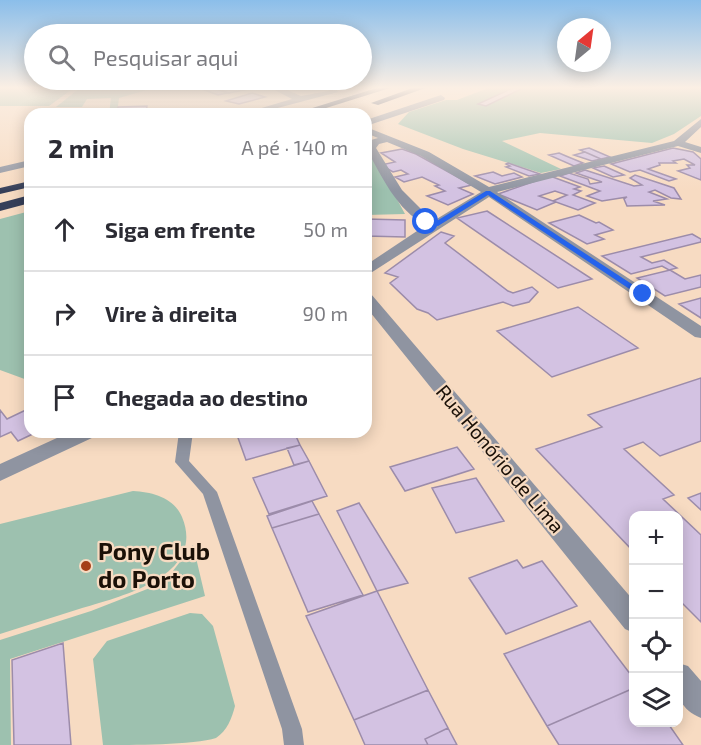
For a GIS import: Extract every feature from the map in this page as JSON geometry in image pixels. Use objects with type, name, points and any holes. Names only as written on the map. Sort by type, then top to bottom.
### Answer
[{"type":"highway","points":[[0,191],[24,185]]},
{"type":"highway","points":[[0,207],[24,200]]},
{"type":"street","points":[[372,268],[435,225],[496,188],[678,143],[700,124]]},
{"type":"street","points":[[372,132],[425,154],[488,192],[701,333]]},
{"type":"street","points":[[372,146],[375,142],[388,139]]},
{"type":"street","points":[[678,143],[701,150]]},
{"type":"street","points":[[372,150],[391,182],[419,216],[435,225]]},
{"type":"street","points":[[0,170],[24,164]]},
{"type":"street","name":"Rua Honório de Lima","points":[[372,304],[631,619]]},
{"type":"street","points":[[0,473],[74,438]]},
{"type":"street","points":[[683,682],[701,703]]},
{"type":"lane","points":[[185,438],[182,462],[210,492],[292,729],[294,745]]},
{"type":"green space","points":[[400,122],[692,122],[674,134],[652,143],[540,133],[502,141],[561,169],[541,173],[463,149],[398,124]]},
{"type":"green space","points":[[372,153],[405,214],[372,215]]},
{"type":"green space","points":[[24,213],[24,379],[0,370],[0,219]]},
{"type":"green space","name":"Pony Club do Porto","points":[[133,491],[162,497],[174,505],[182,517],[186,538],[182,555],[171,569],[154,581],[115,598],[0,634],[0,524]]},
{"type":"green space","points":[[193,545],[205,596],[10,659],[11,745],[0,745],[0,640],[91,611],[155,586],[169,576]]},
{"type":"green space","name":"Pony Club do Porto","points":[[190,613],[202,614],[213,626],[235,706],[226,728],[216,738],[193,742],[103,745],[93,659],[107,641]]},
{"type":"building","points":[[589,148],[610,157],[601,159],[580,150]]},
{"type":"building","points":[[673,148],[693,152],[701,159],[701,180],[678,171],[690,168],[687,165],[695,165],[684,159],[673,161],[676,163],[659,163],[660,165],[648,169],[676,179],[669,181],[640,170],[630,172],[611,164]]},
{"type":"building","points":[[402,149],[416,154],[472,185],[459,188],[473,194],[448,205],[427,196],[445,191],[435,186],[439,185],[422,177],[404,182],[395,177],[408,174],[401,170],[393,172],[381,165],[395,162],[381,153]]},
{"type":"building","points":[[585,152],[601,159],[592,161],[574,155]]},
{"type":"building","points":[[559,153],[583,163],[574,166],[549,155]]},
{"type":"building","points":[[506,164],[540,174],[529,176],[506,167],[510,166]]},
{"type":"building","points":[[604,166],[624,175],[613,177],[593,168]]},
{"type":"building","points":[[585,170],[634,186],[642,185],[630,178],[635,175],[674,188],[681,199],[671,198],[655,190],[649,192],[667,199],[653,201],[665,205],[627,206],[624,199],[627,197],[602,201],[587,196],[600,191],[560,176],[569,173],[588,179],[590,184],[602,182],[576,173]]},
{"type":"building","points":[[493,172],[502,176],[514,173],[522,177],[495,184],[475,176]]},
{"type":"building","points":[[550,176],[580,187],[574,189],[581,191],[573,195],[595,203],[578,210],[556,202],[537,210],[498,194]],"holes":[[[555,191],[567,195],[553,201],[539,196]]]},
{"type":"building","points":[[487,211],[592,279],[558,288],[457,218]]},
{"type":"building","points":[[579,215],[613,230],[595,235],[604,239],[587,244],[549,223]]},
{"type":"building","points":[[372,219],[405,220],[405,237],[372,236]]},
{"type":"building","points":[[441,232],[454,236],[445,243],[508,291],[513,293],[532,287],[538,292],[529,302],[513,306],[503,302],[437,320],[417,309],[390,283],[398,277],[385,273]]},
{"type":"building","points":[[692,234],[701,239],[701,242],[641,257],[652,263],[664,260],[677,268],[669,270],[662,266],[631,274],[602,256]]},
{"type":"building","points":[[670,270],[685,279],[701,275],[701,287],[665,296],[637,278]]},
{"type":"building","points":[[701,298],[701,318],[679,304]]},
{"type":"building","points":[[578,307],[638,348],[552,377],[497,331]]},
{"type":"building","points":[[701,378],[701,441],[660,456],[643,442],[624,449],[674,495],[663,499],[676,511],[629,511],[629,547],[536,449],[602,427],[588,415]]},
{"type":"building","points":[[0,410],[7,419],[24,411],[24,438],[18,441],[11,432],[0,437]]},
{"type":"building","points":[[238,438],[297,438],[300,445],[246,460]]},
{"type":"building","points":[[300,445],[309,461],[294,465],[287,448]]},
{"type":"building","points":[[457,447],[474,469],[405,491],[390,467]]},
{"type":"building","points":[[309,461],[327,496],[269,514],[253,478]]},
{"type":"building","points":[[476,478],[504,521],[456,533],[432,488]]},
{"type":"building","points":[[701,493],[701,510],[688,498]]},
{"type":"building","points":[[312,501],[319,514],[272,528],[267,516]]},
{"type":"building","points":[[359,503],[408,583],[377,591],[337,511]]},
{"type":"building","points":[[319,514],[363,595],[308,612],[272,528]]},
{"type":"building","points":[[683,518],[701,535],[701,622],[683,604]]},
{"type":"building","points":[[517,560],[523,568],[542,561],[577,606],[506,634],[469,578]]},
{"type":"building","points":[[377,591],[428,690],[354,720],[306,616]]},
{"type":"building","points":[[590,621],[629,672],[629,690],[547,726],[504,654]]},
{"type":"building","points":[[63,643],[71,745],[14,745],[12,660]]},
{"type":"building","points":[[428,690],[448,728],[425,739],[428,745],[365,745],[354,720]]},
{"type":"building","points":[[629,690],[629,727],[670,727],[683,745],[559,745],[547,726]]},
{"type":"building","points":[[448,728],[457,745],[428,745],[425,739]]},
{"type":"place","name":"Pony Club do Porto","points":[[86,566]]},
{"type":"route","points":[[426,222],[435,225],[488,192],[643,294]]}]
